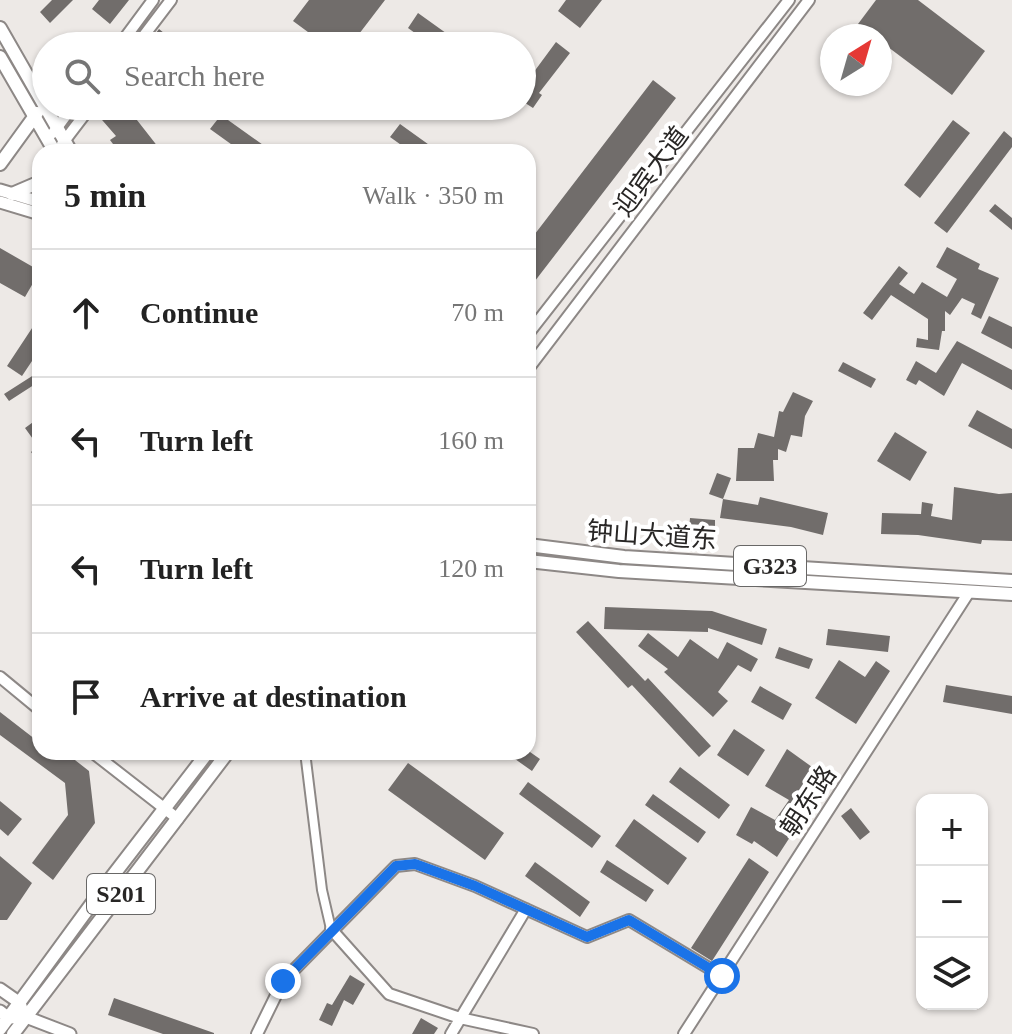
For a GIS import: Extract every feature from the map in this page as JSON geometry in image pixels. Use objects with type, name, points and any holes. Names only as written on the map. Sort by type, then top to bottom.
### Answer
[{"type":"main road","points":[[0,28],[32,83]]},
{"type":"main road","points":[[0,57],[32,113]]},
{"type":"main road","points":[[0,164],[32,120]]},
{"type":"main road","points":[[36,120],[50,144]]},
{"type":"main road","points":[[53,120],[67,144]]},
{"type":"main road","points":[[6,192],[32,184]]},
{"type":"main road","points":[[6,192],[32,200]]},
{"type":"main road","points":[[0,202],[32,212]]},
{"type":"main road","name":"钟山大道东","points":[[536,546],[624,557],[1012,581]]},
{"type":"main road","name":"钟山大道东","points":[[536,562],[619,571],[1012,594]]},
{"type":"main road","name":"S201","points":[[0,1029],[4,1014],[20,1003],[202,760]]},
{"type":"main road","name":"S201","points":[[13,1034],[222,760]]},
{"type":"main road","points":[[0,989],[20,1003],[26,1017]]},
{"type":"main road","points":[[4,1014],[26,1017],[70,1034]]},
{"type":"street","points":[[129,32],[153,0]]},
{"type":"street","points":[[147,32],[171,0]]},
{"type":"street","name":"迎宾大道","points":[[536,324],[789,0]]},
{"type":"street","name":"迎宾大道","points":[[536,358],[809,0]]},
{"type":"street","points":[[47,140],[63,120]]},
{"type":"street","points":[[69,144],[83,120]]},
{"type":"street","name":"朝东路","points":[[684,1034],[969,592]]},
{"type":"street","points":[[0,677],[32,703]]},
{"type":"street","points":[[102,760],[178,819]]},
{"type":"street","points":[[306,760],[322,890],[331,929],[389,994],[460,1018],[533,1034]]},
{"type":"street","points":[[257,1034],[283,981],[396,866],[415,864],[475,886],[587,937],[629,920],[722,976]]},
{"type":"street","points":[[451,1034],[526,909]]},
{"type":"building","points":[[52,0],[73,0],[50,23],[40,12]]},
{"type":"building","points":[[99,0],[129,0],[110,24],[92,9]]},
{"type":"building","points":[[309,0],[385,0],[361,32],[308,32],[293,21]]},
{"type":"building","points":[[566,0],[602,0],[580,28],[558,11]]},
{"type":"building","points":[[876,0],[918,0],[985,51],[952,95],[892,50],[892,24],[858,24]]},
{"type":"building","points":[[418,13],[444,32],[414,32],[408,28]]},
{"type":"building","points":[[556,42],[570,53],[539,93],[542,95],[536,104],[536,69]]},
{"type":"building","points":[[653,80],[676,98],[536,280],[536,233]]},
{"type":"building","points":[[102,120],[137,120],[156,144],[113,144],[110,140],[116,136]]},
{"type":"building","points":[[217,120],[228,120],[262,144],[231,144],[210,129]]},
{"type":"building","points":[[953,120],[970,133],[920,198],[904,185]]},
{"type":"building","points":[[400,124],[428,144],[400,144],[390,137]]},
{"type":"building","points":[[1004,131],[1012,138],[1012,147],[947,233],[934,223]]},
{"type":"building","points":[[995,204],[1012,218],[1012,230],[989,211]]},
{"type":"building","points":[[947,247],[980,264],[978,269],[999,278],[981,319],[971,314],[975,304],[962,298],[950,315],[945,311],[945,331],[942,331],[939,350],[916,347],[917,338],[928,340],[928,319],[891,295],[872,320],[863,313],[899,266],[908,273],[899,284],[914,294],[922,282],[947,297],[957,279],[936,267]]},
{"type":"building","points":[[0,248],[32,266],[32,285],[25,297],[0,283]]},
{"type":"building","points":[[989,316],[1012,327],[1012,349],[981,333]]},
{"type":"building","points":[[32,328],[32,361],[22,376],[7,366]]},
{"type":"building","points":[[957,341],[1012,370],[1012,390],[962,363],[944,396],[919,380],[916,385],[906,380],[916,361],[936,373]]},
{"type":"building","points":[[843,362],[876,379],[871,388],[838,371]]},
{"type":"building","points":[[32,376],[32,386],[9,401],[4,394]]},
{"type":"building","points":[[793,392],[813,401],[805,416],[802,437],[791,435],[786,452],[778,449],[778,460],[773,460],[774,481],[736,481],[738,448],[754,448],[758,433],[774,437],[779,411],[783,412]]},
{"type":"building","points":[[977,410],[1012,429],[1012,449],[968,426]]},
{"type":"building","points":[[32,423],[32,438],[25,428]]},
{"type":"building","points":[[895,432],[927,452],[910,481],[877,461]]},
{"type":"building","points":[[717,473],[731,478],[723,499],[709,494]]},
{"type":"building","points":[[954,487],[1012,493],[1012,541],[982,540],[981,544],[918,535],[881,534],[882,513],[921,514],[922,502],[933,504],[931,516],[952,520]]},
{"type":"building","points":[[760,497],[828,513],[823,535],[791,527],[720,518],[723,499],[758,505]]},
{"type":"building","points":[[690,518],[715,520],[715,531],[689,529]]},
{"type":"building","points":[[605,607],[712,611],[767,629],[762,645],[708,628],[708,632],[604,629]]},
{"type":"building","points":[[588,621],[645,681],[648,678],[711,746],[699,757],[632,685],[628,688],[576,632]]},
{"type":"building","points":[[828,629],[890,636],[888,652],[826,645]]},
{"type":"building","points":[[648,633],[678,657],[690,639],[718,659],[727,642],[758,659],[751,672],[738,665],[718,692],[728,701],[713,717],[664,672],[668,669],[638,646]]},
{"type":"building","points":[[779,647],[813,659],[809,669],[775,658]]},
{"type":"building","points":[[839,660],[865,677],[876,661],[890,671],[856,724],[815,698]]},
{"type":"building","points":[[946,685],[1012,696],[1012,714],[943,702]]},
{"type":"building","points":[[760,686],[792,704],[783,720],[751,702]]},
{"type":"building","points":[[0,712],[32,737],[32,759],[0,735]]},
{"type":"building","points":[[734,729],[765,750],[748,776],[717,755]]},
{"type":"building","points":[[787,749],[819,772],[806,791],[816,797],[777,857],[754,841],[752,844],[736,835],[751,807],[775,820],[789,800],[765,786]]},
{"type":"building","points":[[536,756],[540,759],[532,771],[516,760],[536,760]]},
{"type":"building","points":[[34,760],[75,760],[89,771],[95,823],[53,880],[32,863],[68,815],[65,783]]},
{"type":"building","points":[[408,763],[504,833],[485,860],[388,790]]},
{"type":"building","points":[[680,767],[730,805],[719,819],[669,782]]},
{"type":"building","points":[[528,782],[601,836],[592,848],[519,794]]},
{"type":"building","points":[[653,794],[706,832],[698,843],[645,805]]},
{"type":"building","points":[[0,801],[22,819],[8,836],[0,829]]},
{"type":"building","points":[[851,808],[870,832],[860,840],[841,816]]},
{"type":"building","points":[[634,819],[687,858],[668,885],[615,846]]},
{"type":"building","points":[[0,856],[32,883],[7,920],[0,920]]},
{"type":"building","points":[[749,858],[769,872],[712,961],[691,948]]},
{"type":"building","points":[[607,860],[654,890],[646,902],[600,872]]},
{"type":"building","points":[[535,862],[590,902],[580,917],[525,876]]},
{"type":"building","points":[[350,975],[365,984],[353,1005],[344,1000],[332,1026],[319,1020],[327,1003],[332,1005]]},
{"type":"building","points":[[114,998],[214,1034],[163,1034],[108,1015]]},
{"type":"building","points":[[421,1018],[438,1028],[434,1034],[412,1034]]},
{"type":"route","points":[[283,981],[396,866],[415,864],[475,886],[587,937],[629,920],[722,976]]}]
